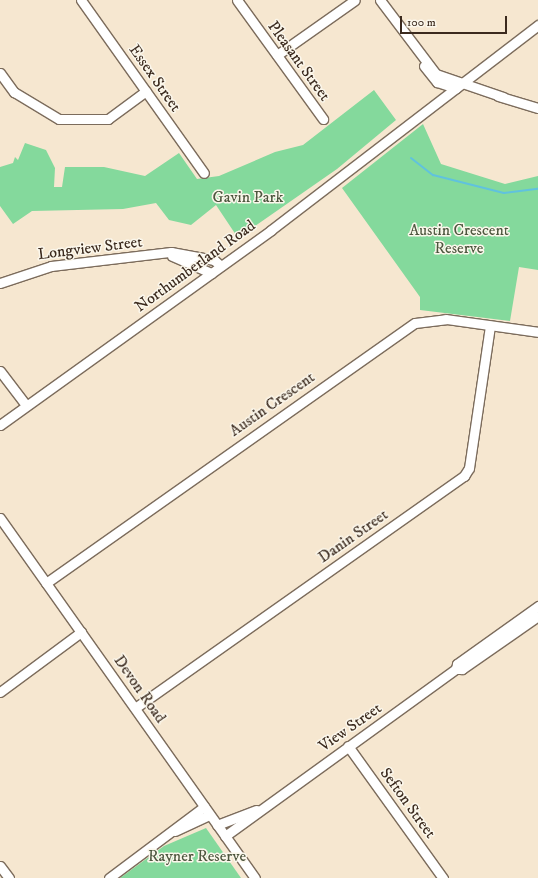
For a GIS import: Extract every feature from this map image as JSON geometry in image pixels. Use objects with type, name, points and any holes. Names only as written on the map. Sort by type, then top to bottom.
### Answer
[{"type":"street","name":"Essex Street","points":[[81,0],[204,173]]},
{"type":"street","name":"Pleasant Street","points":[[237,0],[323,119]]},
{"type":"street","points":[[277,56],[355,0]]},
{"type":"street","points":[[380,0],[422,59],[443,78],[458,85],[538,108]]},
{"type":"street","name":"Northumberland Road","points":[[0,425],[221,266],[538,25]]},
{"type":"street","points":[[0,73],[8,84],[59,119],[108,119],[146,91]]},
{"type":"street","points":[[0,90],[8,84]]},
{"type":"street","name":"Longview Street","points":[[0,283],[18,275],[62,264],[176,252],[214,260],[221,266]]},
{"type":"street","name":"Longview Street","points":[[163,254],[210,273]]},
{"type":"street","name":"Austin Crescent","points":[[46,583],[408,326],[432,318],[538,332]]},
{"type":"street","name":"Danin Street","points":[[135,708],[464,476],[469,468],[490,326]]},
{"type":"street","points":[[0,371],[26,405]]},
{"type":"street","name":"Devon Road","points":[[0,518],[255,878]]},
{"type":"street","name":"View Street","points":[[456,669],[457,664],[538,606]]},
{"type":"street","name":"View Street","points":[[225,836],[261,808],[456,669],[462,669],[538,616]]},
{"type":"street","points":[[0,692],[81,632]]},
{"type":"street","name":"Sefton Street","points":[[348,746],[443,878]]},
{"type":"street","points":[[109,878],[204,807]]},
{"type":"street","name":"View Street","points":[[217,825],[261,808]]},
{"type":"street","points":[[172,832],[210,815]]},
{"type":"street","points":[[0,866],[9,878]]},
{"type":"green space","name":"Gavin Park","points":[[374,90],[396,120],[337,169],[238,238],[216,205],[191,225],[169,220],[156,203],[123,209],[32,211],[13,224],[0,206],[0,167],[13,163],[15,157],[18,160],[25,143],[46,150],[55,168],[54,187],[62,187],[65,167],[104,167],[145,176],[179,153],[197,179],[219,176],[275,152],[303,145]]},
{"type":"green space","name":"Austin Crescent Reserve","points":[[423,124],[441,164],[505,184],[538,176],[538,270],[519,267],[510,321],[420,310],[420,297],[342,188]]},
{"type":"green space","name":"Rayner Reserve","points":[[206,828],[241,878],[120,878],[164,846]]},
{"type":"waterway","points":[[411,158],[433,175],[504,193],[538,189]]}]
